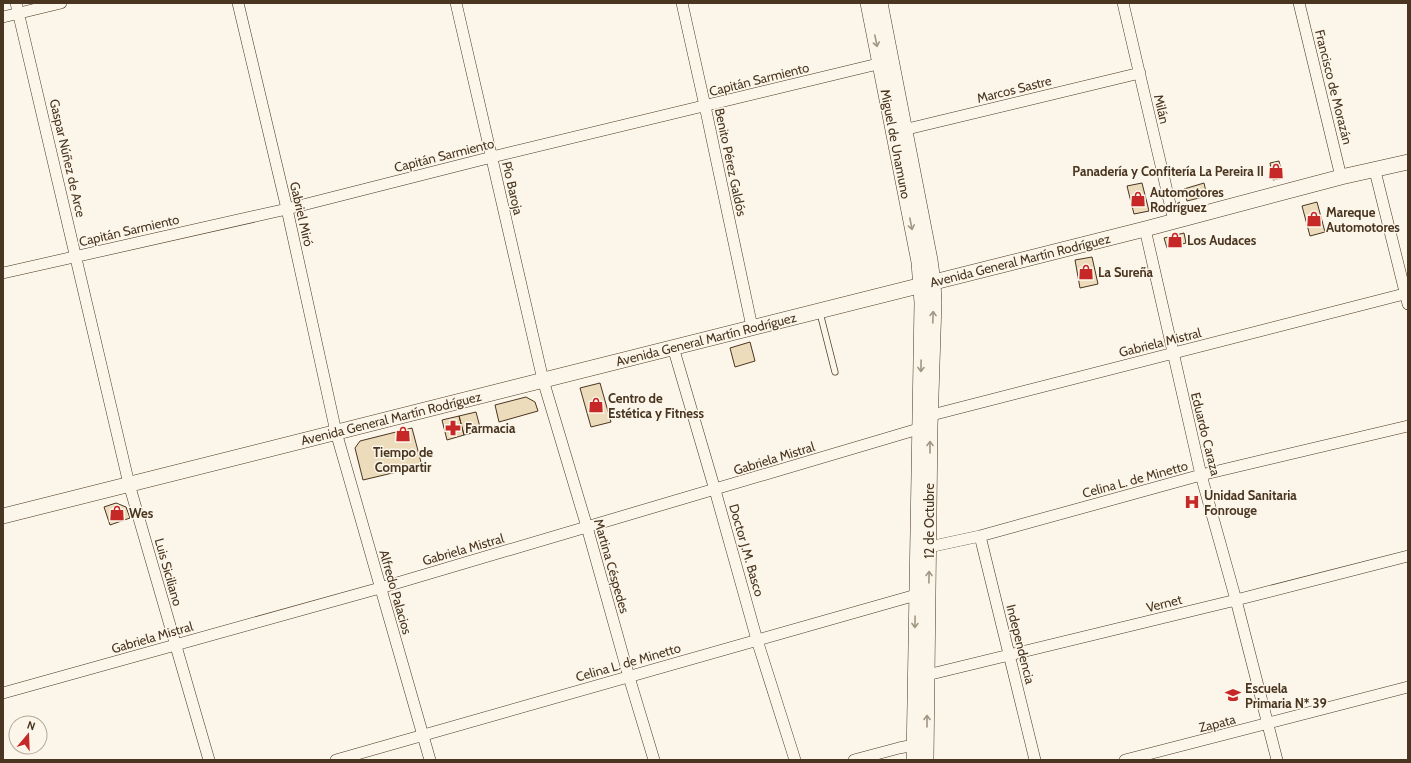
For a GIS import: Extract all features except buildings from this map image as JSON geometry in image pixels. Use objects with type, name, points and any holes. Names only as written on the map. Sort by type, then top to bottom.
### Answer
[{"type":"main road","name":"Miguel de Unamuno","points":[[868,3],[886,63]]},
{"type":"main road","name":"Miguel de Unamuno","points":[[880,3],[886,63],[899,131],[919,262],[927,283]]},
{"type":"main road","name":"Avenida General Martín Rodríguez","points":[[3,516],[1408,162]]},
{"type":"main road","name":"12 de Octubre","points":[[914,753],[923,546],[925,422],[922,303],[927,283]]},
{"type":"main road","name":"12 de Octubre","points":[[922,595],[927,674],[926,760]]},
{"type":"street","points":[[3,16],[17,8],[61,3]]},
{"type":"street","name":"Gabriel Miró","points":[[238,3],[287,209],[336,432]]},
{"type":"street","name":"Pío Baroja","points":[[456,3],[543,380]]},
{"type":"street","name":"Benito Pérez Galdós","points":[[682,3],[752,327]]},
{"type":"street","name":"Milán","points":[[1123,3],[1174,221]]},
{"type":"street","name":"Francisco de Morazán","points":[[1299,3],[1341,178]]},
{"type":"street","name":"Gaspar Núñez de Arce","points":[[17,8],[129,484]]},
{"type":"street","name":"Capitán Sarmiento","points":[[3,273],[287,209],[492,157],[886,63]]},
{"type":"street","name":"Marcos Sastre","points":[[899,131],[1140,73]]},
{"type":"street","points":[[1375,171],[1407,297]]},
{"type":"street","name":"Eduardo Caraza","points":[[1144,229],[1201,475],[1236,600],[1277,760]]},
{"type":"street","name":"Gabriela Mistral","points":[[3,693],[380,588],[715,490],[925,422],[1172,353],[1407,297]]},
{"type":"street","name":"Doctor J.M. Basco","points":[[673,347],[757,640],[795,760]]},
{"type":"street","name":"Martina Céspedes","points":[[543,380],[587,527],[628,677],[654,760]]},
{"type":"street","name":"Celina L. de Minetto","points":[[923,546],[980,536],[1201,475],[1408,426]]},
{"type":"street","name":"Alfredo Palacios","points":[[336,432],[430,760]]},
{"type":"street","name":"Luis Siciliano","points":[[129,484],[209,760]]},
{"type":"street","name":"Independencia","points":[[980,536],[1035,760]]},
{"type":"street","name":"Vernet","points":[[927,674],[1236,600],[1408,556]]},
{"type":"street","name":"Celina L. de Minetto","points":[[336,760],[757,640],[922,595]]},
{"type":"street","name":"Zapata","points":[[1125,760],[1408,687]]},
{"type":"street","points":[[854,760],[899,748],[914,753]]},
{"type":"lane","points":[[819,310],[835,372]]},
{"type":"place","name":"Panadería y Confitería La Pereira II","points":[[1276,171]]},
{"type":"place","name":"Automotores Rodríguez","points":[[1138,199]]},
{"type":"place","name":"Mareque Automotores","points":[[1314,219]]},
{"type":"place","name":"Los Audaces","points":[[1175,240]]},
{"type":"place","name":"La Sureña","points":[[1086,272]]},
{"type":"place","name":"Centro de Estética y Fitness","points":[[596,405]]},
{"type":"place","name":"Farmacia","points":[[453,428]]},
{"type":"place","name":"Tiempo de Compartir","points":[[403,434]]},
{"type":"place","name":"Unidad Sanitaria Fonrouge","points":[[1192,502]]},
{"type":"place","name":"Wes","points":[[117,513]]},
{"type":"place","name":"Escuela Primaria N* 39","points":[[1233,695]]}]
